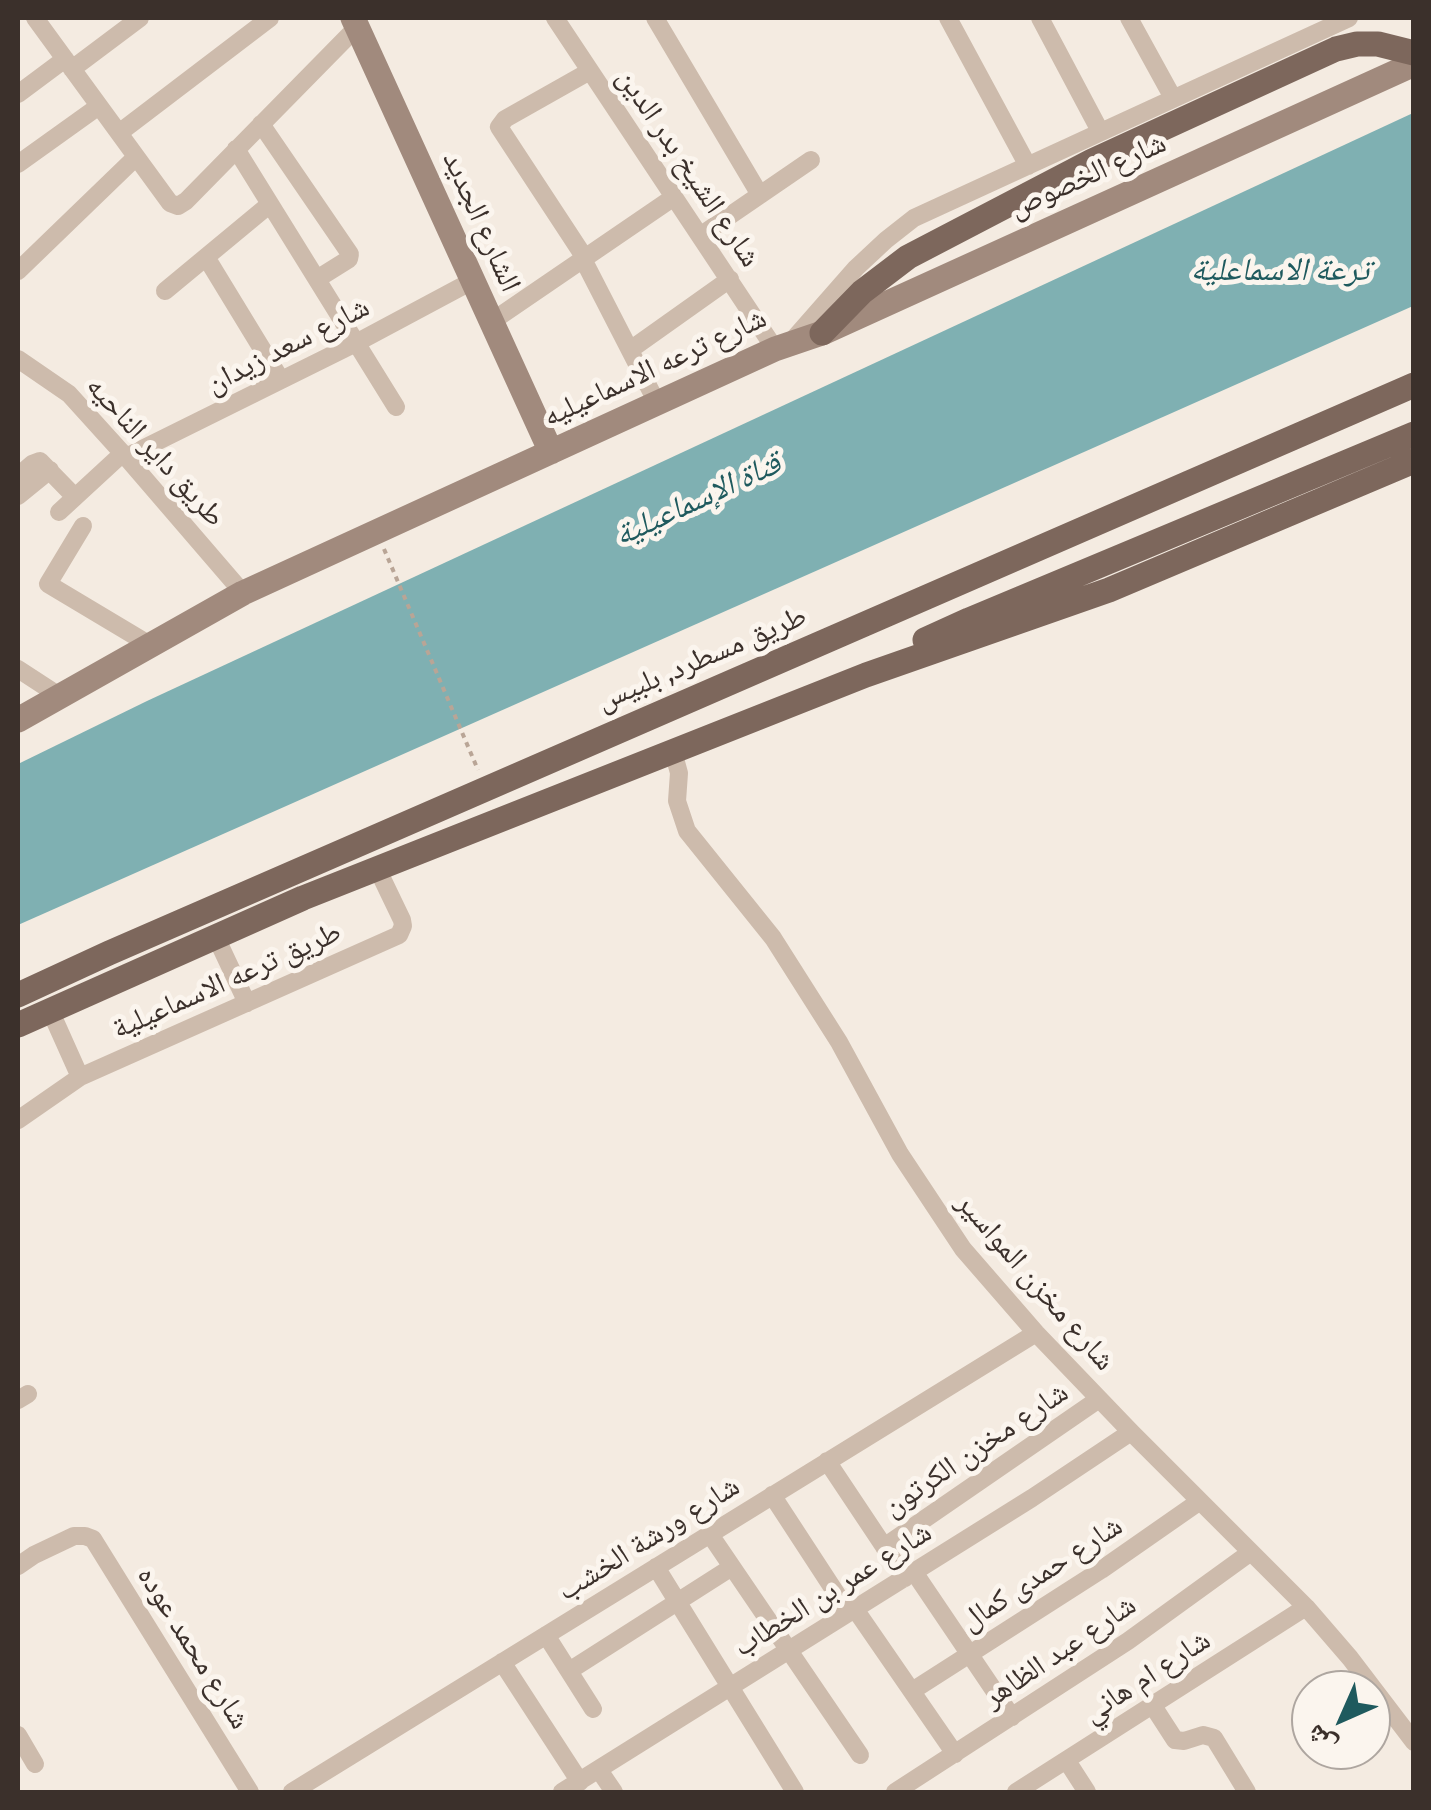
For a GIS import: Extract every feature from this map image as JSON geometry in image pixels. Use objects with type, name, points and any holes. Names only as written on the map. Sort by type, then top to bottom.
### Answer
[{"type":"main road","name":"الشارع الجديد","points":[[356,22],[551,452]]},
{"type":"main road","points":[[822,333],[862,292],[908,257],[1092,161],[1336,49],[1378,44],[1414,52]]},
{"type":"main road","name":"شارع الخصوص","points":[[782,346],[822,333],[1414,64]]},
{"type":"main road","name":"شارع ترعه الاسماعيليه","points":[[18,720],[243,593],[782,346]]},
{"type":"main road","name":"طريق مسطرد, بلبيس","points":[[18,996],[108,952],[1414,385]]},
{"type":"main road","points":[[866,675],[942,632],[1414,434]]},
{"type":"main road","points":[[18,1025],[377,868],[866,675],[1108,590],[1414,461]]},
{"type":"street","points":[[18,94],[140,18]]},
{"type":"street","points":[[118,133],[270,18]]},
{"type":"street","name":"شارع الشيخ بدر الدين","points":[[555,18],[730,280],[782,346]]},
{"type":"street","points":[[654,18],[760,195]]},
{"type":"street","points":[[948,18],[1028,166]]},
{"type":"street","points":[[1040,18],[1100,131]]},
{"type":"street","points":[[1128,18],[1172,98]]},
{"type":"street","name":"شارع ترعه الاسماعيليه","points":[[782,346],[856,268],[914,218],[1172,98],[1306,26],[1349,18]]},
{"type":"street","points":[[18,26],[36,20],[170,203],[178,206],[356,22]]},
{"type":"street","points":[[590,71],[505,119],[500,129],[585,258],[657,403]]},
{"type":"street","points":[[18,164],[99,106]]},
{"type":"street","points":[[261,124],[350,254],[349,259],[317,279]]},
{"type":"street","points":[[236,149],[396,407]]},
{"type":"street","points":[[18,271],[136,157]]},
{"type":"street","points":[[700,236],[811,160]]},
{"type":"street","points":[[491,322],[674,197]]},
{"type":"street","points":[[166,291],[270,204]]},
{"type":"street","points":[[206,258],[282,380]]},
{"type":"street","points":[[630,350],[730,280]]},
{"type":"street","name":"شارع سعد زيدان","points":[[59,512],[124,455],[356,343],[472,281]]},
{"type":"street","name":"طريق داير الناحيه","points":[[18,359],[69,394],[243,593]]},
{"type":"street","points":[[18,476],[36,461],[42,462],[74,498]]},
{"type":"street","points":[[18,496],[50,470]]},
{"type":"street","points":[[83,526],[48,584],[150,645]]},
{"type":"street","points":[[18,670],[62,697]]},
{"type":"street","name":"شارع مخزن المواسير","points":[[673,751],[679,773],[677,801],[688,830],[783,954],[839,1042],[900,1154],[963,1250],[1099,1399],[1306,1606],[1414,1742]]},
{"type":"street","name":"طريق ترعه الاسماعيلية","points":[[18,1120],[80,1077],[399,935],[402,920],[377,868]]},
{"type":"street","points":[[216,936],[247,1003]]},
{"type":"street","points":[[50,1010],[80,1077]]},
{"type":"street","name":"شارع ورشة الخشب","points":[[292,1792],[1036,1333]]},
{"type":"street","name":"شارع مخزن الكرتون","points":[[884,1546],[1099,1399]]},
{"type":"street","name":"شارع عمر بن الخطاب","points":[[562,1792],[1131,1432]]},
{"type":"street","points":[[827,1462],[884,1546],[970,1654],[1012,1718]]},
{"type":"street","points":[[772,1495],[955,1754]]},
{"type":"street","name":"شارع حمدى كمال","points":[[912,1691],[1101,1570],[1200,1501]]},
{"type":"street","points":[[710,1534],[860,1755]]},
{"type":"street","name":"شارع محمد عوده","points":[[18,1566],[74,1536],[93,1540],[250,1792]]},
{"type":"street","name":"شارع عبد الظاهر","points":[[895,1792],[1128,1642],[1252,1552]]},
{"type":"street","points":[[656,1566],[795,1792]]},
{"type":"street","points":[[569,1671],[732,1567]]},
{"type":"street","name":"شارع ام هاني","points":[[1016,1792],[1306,1606]]},
{"type":"street","points":[[546,1635],[593,1709]]},
{"type":"street","points":[[502,1662],[580,1782]]},
{"type":"street","points":[[1153,1706],[1176,1740],[1184,1742],[1204,1734],[1214,1738],[1247,1792]]},
{"type":"street","points":[[18,1735],[35,1764]]},
{"type":"street","points":[[1066,1761],[1088,1792]]},
{"type":"street","points":[[599,1770],[614,1792]]},
{"type":"path","points":[[394,573],[474,757]]},
{"type":"water","name":"ترعة الاسماعلية","points":[[1413,113],[1413,306],[18,925],[18,764]]},
{"type":"water label","name":"قناة الإسماعيلية","points":[[698,500]]}]
